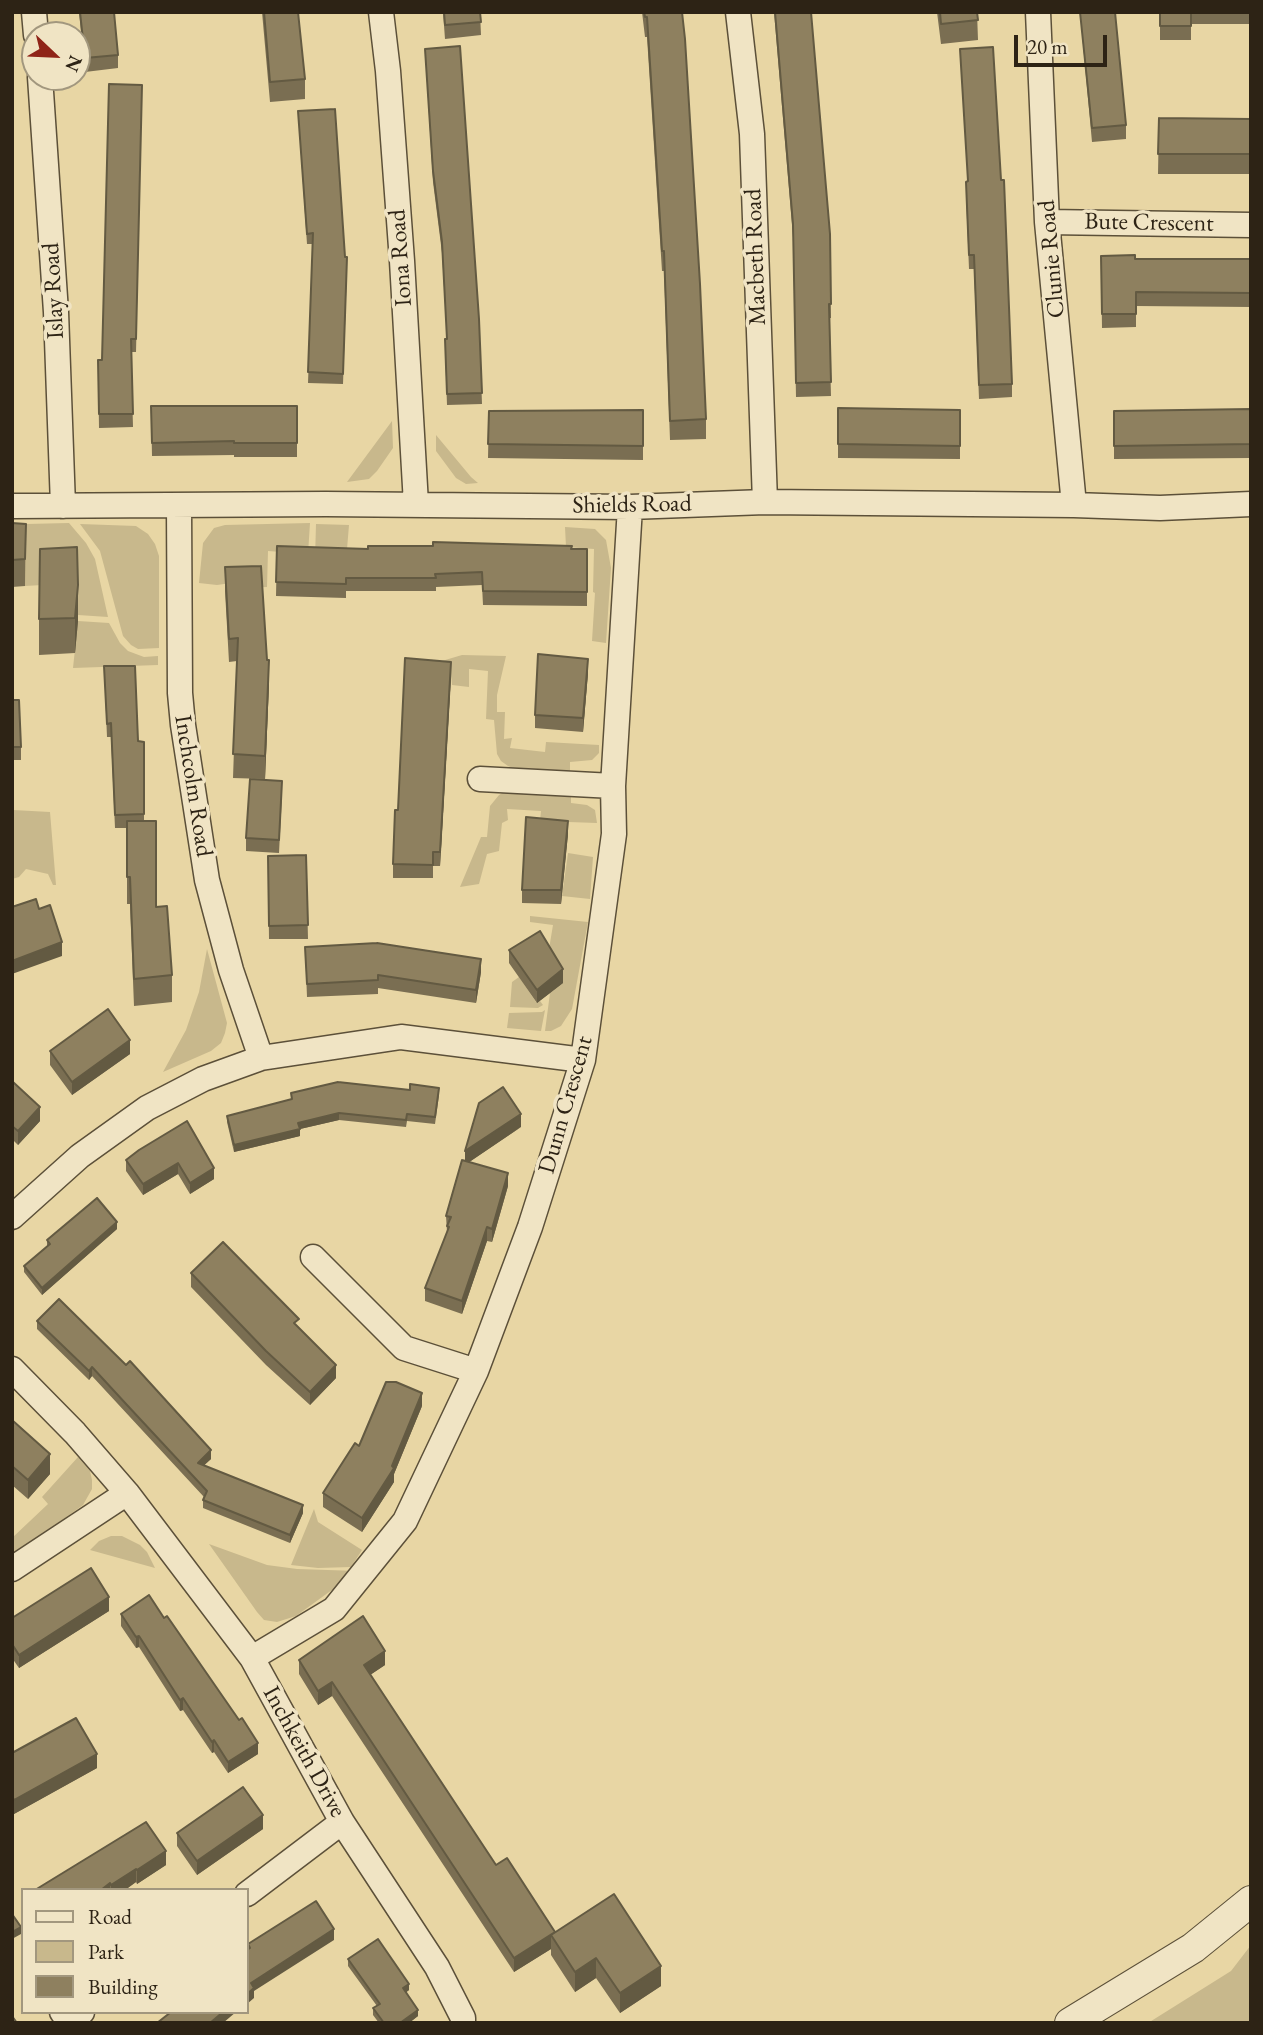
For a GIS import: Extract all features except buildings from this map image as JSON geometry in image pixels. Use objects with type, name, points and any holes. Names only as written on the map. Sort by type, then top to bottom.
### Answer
[{"type":"street","name":"Iona Road","points":[[381,12],[401,247],[416,504]]},
{"type":"street","name":"Macbeth Road","points":[[738,12],[752,134],[765,502]]},
{"type":"street","name":"Clunie Road","points":[[1038,12],[1047,222],[1074,505]]},
{"type":"street","name":"Islay Road","points":[[41,91],[57,312],[63,506]]},
{"type":"street","name":"Bute Crescent","points":[[1047,222],[1251,225]]},
{"type":"street","name":"Shields Road","points":[[12,506],[416,504],[631,507],[765,502],[1160,508],[1251,504]]},
{"type":"street","name":"Inchcolm Road","points":[[179,506],[180,693],[183,725],[207,880],[231,970],[261,1058]]},
{"type":"street","name":"Dunn Crescent","points":[[252,1658],[334,1609],[405,1521],[476,1371],[530,1227],[583,1060],[614,834],[612,786],[631,507]]},
{"type":"street","points":[[480,779],[612,786]]},
{"type":"street","points":[[12,1217],[80,1156],[147,1108],[204,1079],[261,1058],[401,1037],[583,1060]]},
{"type":"street","points":[[313,1256],[404,1348],[476,1371]]},
{"type":"street","name":"Inchkeith Drive","points":[[12,1369],[75,1433],[127,1493],[252,1658],[342,1822],[437,1967],[463,2018],[463,2023]]},
{"type":"street","points":[[12,1569],[127,1493]]},
{"type":"street","points":[[248,1893],[342,1822]]},
{"type":"street","points":[[1070,2023],[1193,1948],[1251,1901]]},
{"type":"street","points":[[64,2014],[69,2021],[79,2014]]},
{"type":"green space","points":[[392,421],[393,448],[377,471],[369,479],[347,482]]},
{"type":"green space","points":[[436,435],[478,483],[466,484],[456,478],[436,451]]},
{"type":"green space","points":[[69,523],[95,559],[108,617],[78,615],[77,583],[25,586],[26,524]]},
{"type":"green space","points":[[310,523],[308,554],[268,551],[267,587],[240,588],[238,582],[217,585],[199,583],[203,543],[214,528],[225,525]]},
{"type":"green space","points":[[80,524],[136,526],[148,534],[155,544],[159,556],[159,648],[138,649],[123,636],[100,551]]},
{"type":"green space","points":[[316,524],[349,525],[346,561],[315,559]]},
{"type":"green space","points":[[565,527],[595,529],[606,540],[611,568],[606,643],[592,641],[594,549],[566,547]]},
{"type":"green space","points":[[78,621],[109,623],[120,643],[128,651],[144,657],[158,656],[158,665],[73,668]]},
{"type":"green space","points":[[462,655],[506,656],[497,695],[497,712],[505,712],[504,739],[512,738],[510,748],[545,752],[546,742],[599,745],[599,753],[592,760],[570,762],[570,773],[515,769],[501,761],[497,754],[494,720],[486,719],[488,671],[469,669],[469,687],[452,685],[451,675],[405,672]]},
{"type":"green space","points":[[507,790],[571,794],[571,803],[587,805],[595,810],[597,823],[540,821],[541,811],[507,809],[508,820],[502,823],[499,851],[487,854],[479,884],[460,887],[481,837],[487,837],[490,806]]},
{"type":"green space","points":[[13,810],[50,812],[56,885],[53,885],[48,874],[26,869],[19,877],[12,879]]},
{"type":"green space","points":[[568,853],[593,857],[590,899],[562,896]]},
{"type":"green space","points":[[530,916],[588,922],[572,1009],[561,1026],[551,1031],[545,1031],[550,993],[563,983],[548,955],[553,925],[530,922]]},
{"type":"green space","points":[[207,949],[227,1023],[225,1033],[221,1043],[211,1051],[163,1072],[186,1030],[199,992]]},
{"type":"green space","points":[[519,977],[536,1002],[540,1001],[543,1005],[538,1008],[510,1007],[512,982]]},
{"type":"green space","points":[[545,1010],[541,1031],[507,1028],[509,1013]]},
{"type":"green space","points":[[78,1457],[90,1471],[92,1480],[92,1489],[83,1505],[17,1553],[12,1552],[12,1538],[48,1504],[42,1497]]},
{"type":"green space","points":[[314,1509],[318,1522],[362,1550],[351,1567],[291,1565]]},
{"type":"green space","points":[[111,1536],[122,1536],[140,1545],[155,1568],[90,1550],[99,1541]]},
{"type":"green space","points":[[209,1544],[267,1565],[358,1571],[296,1616],[277,1622],[264,1620]]},
{"type":"green space","points":[[1251,1945],[1251,2023],[1148,2023],[1231,1971]]}]
